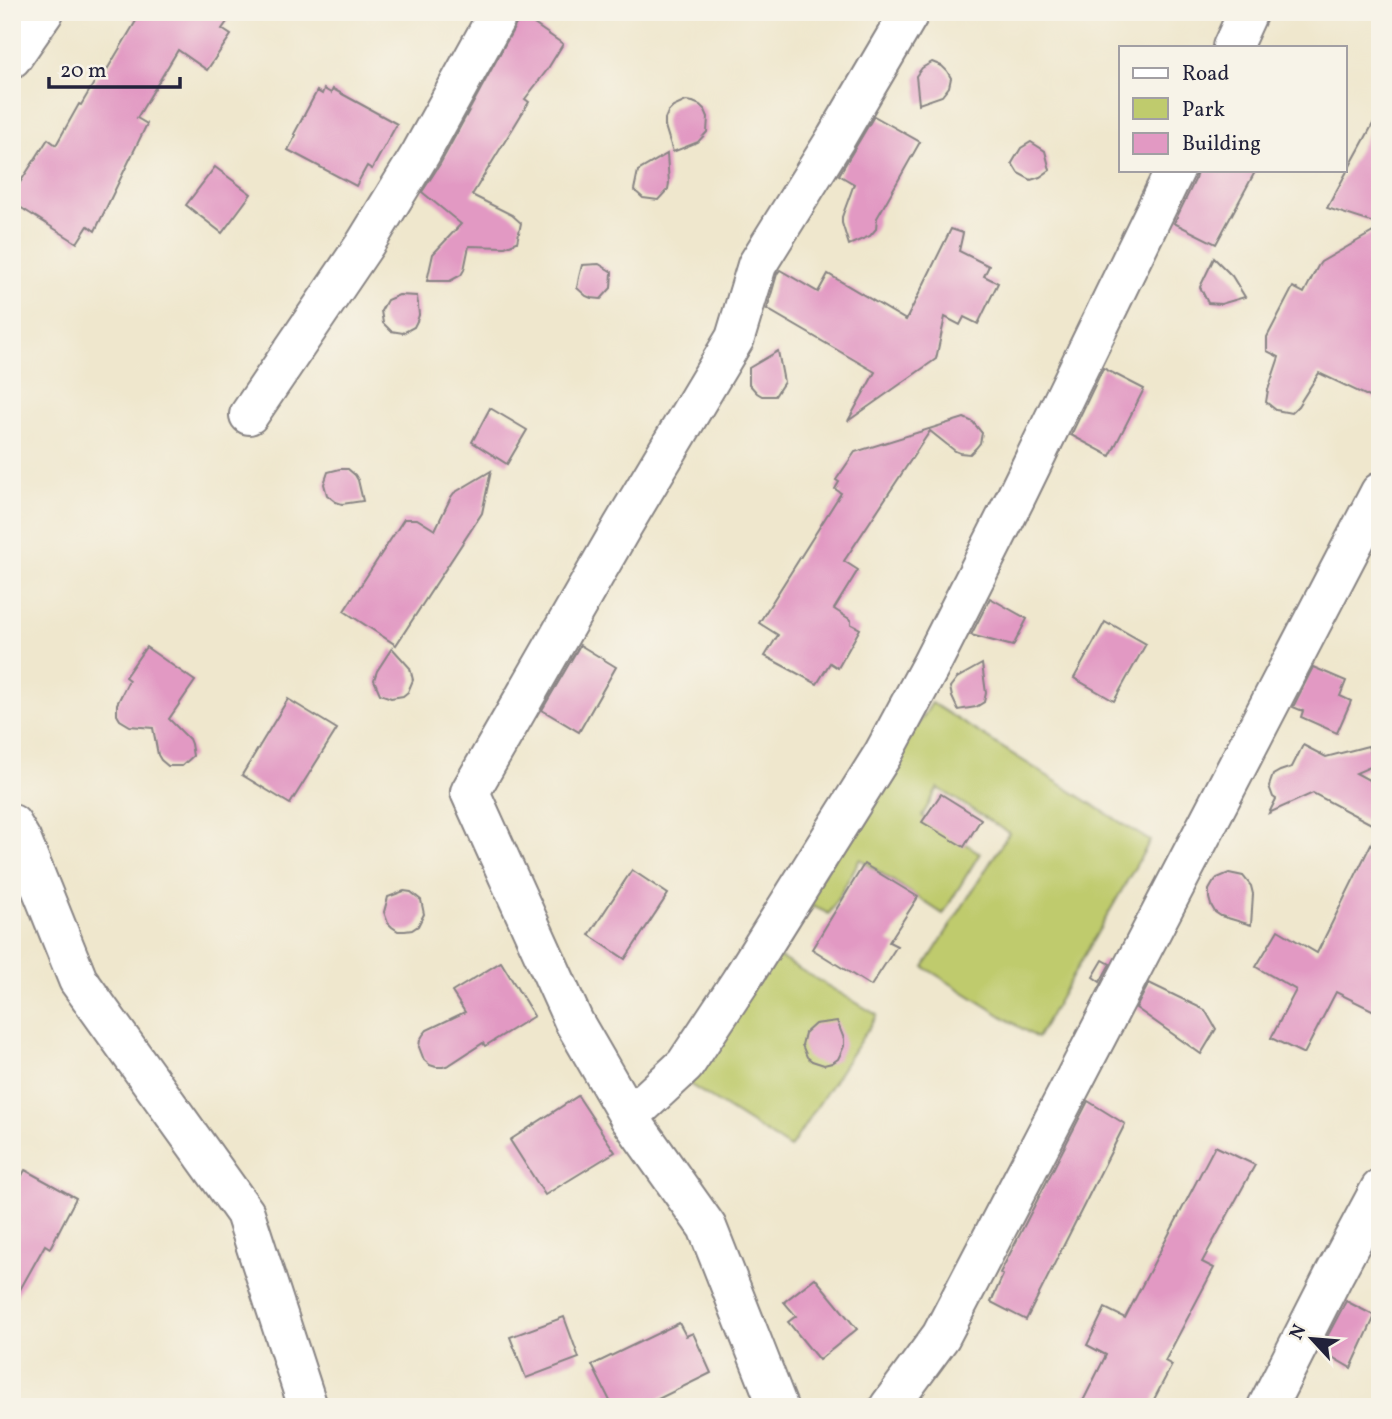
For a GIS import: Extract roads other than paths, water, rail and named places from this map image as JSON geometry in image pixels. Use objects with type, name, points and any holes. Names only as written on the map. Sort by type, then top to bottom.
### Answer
[{"type":"street","points":[[12,58],[44,12]]},
{"type":"street","points":[[249,415],[379,221],[421,153],[499,12]]},
{"type":"street","points":[[778,1407],[707,1227],[629,1117],[574,1022],[470,792],[622,527],[735,338],[757,265],[910,12]]},
{"type":"street","points":[[1232,46],[1248,12]]},
{"type":"street","points":[[629,1117],[685,1065],[883,754],[931,666],[1015,499],[1174,172]]},
{"type":"street","points":[[889,1407],[941,1336],[1380,492]]},
{"type":"street","points":[[12,824],[22,841],[78,980],[246,1213],[308,1407]]},
{"type":"street","points":[[1267,1407],[1380,1189]]}]
